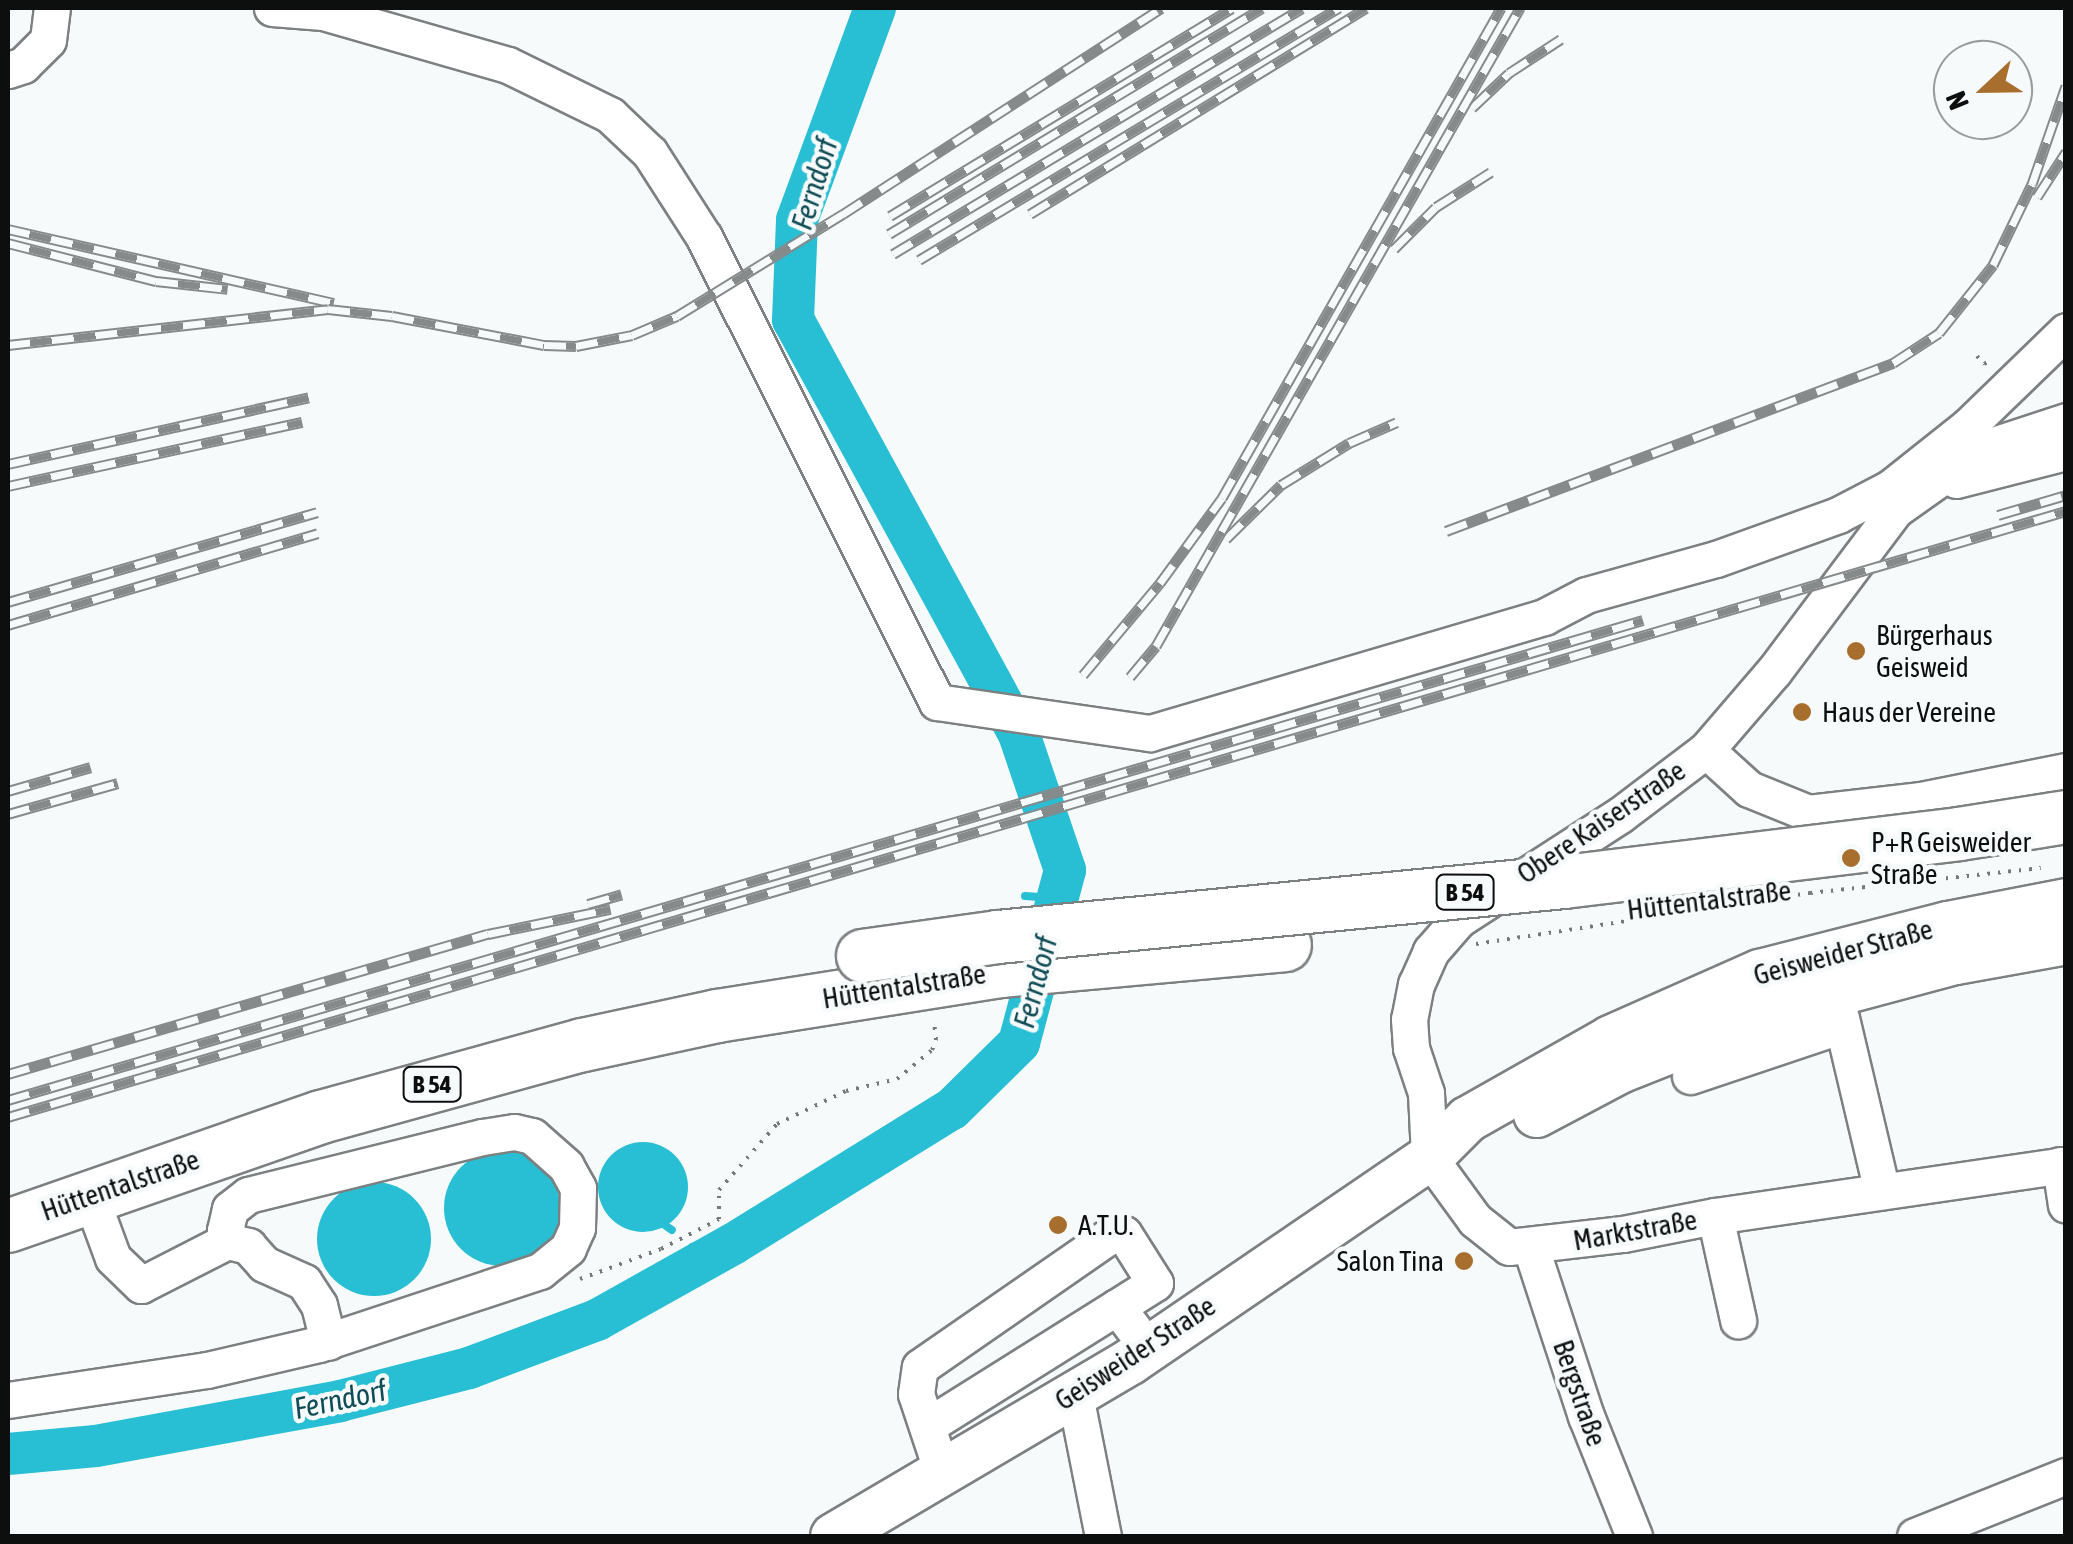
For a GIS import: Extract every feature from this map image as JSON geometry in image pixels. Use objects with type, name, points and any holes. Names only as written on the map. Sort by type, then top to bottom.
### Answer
[{"type":"highway","name":"Hüttentalstraße","points":[[8,1226],[194,1159],[470,1073],[717,1016],[998,937],[1564,882],[1959,834],[2066,816]]},
{"type":"highway","name":"Hüttentalstraße","points":[[8,1188],[198,1120],[460,1042],[576,1012],[866,973],[1001,972],[2062,873]]},
{"type":"main road","name":"Geisweider Straße","points":[[833,1536],[1075,1395],[1428,1157],[1467,1119],[1594,1047],[1759,972],[1947,924],[2062,873]]},
{"type":"main road","name":"Geisweider Straße","points":[[1428,1157],[1478,1144],[1619,1070],[1768,1011],[1956,961],[2066,941]]},
{"type":"street","points":[[8,70],[23,65],[48,40],[52,8]]},
{"type":"street","points":[[272,8],[323,12],[508,66],[610,115],[650,153],[704,237],[936,702],[1150,733],[1544,617],[1586,595],[1716,560],[1838,515],[1890,488],[1928,460],[2066,331]]},
{"type":"street","name":"Obere Kaiserstraße","points":[[1428,1157],[1426,1093],[1411,1048],[1408,1019],[1416,984],[1431,951],[1460,919],[1620,814],[1706,750],[1774,671],[1895,510],[1981,448],[2066,421]]},
{"type":"street","points":[[1926,488],[2066,452]]},
{"type":"street","name":"Obere Kaiserstraße","points":[[1706,750],[1749,789],[1808,813],[1920,800],[2066,771]]},
{"type":"street","points":[[1690,1076],[1841,1022],[1882,1191]]},
{"type":"street","points":[[8,1400],[208,1370],[328,1342],[540,1271],[556,1261],[577,1228],[578,1188],[566,1166],[532,1136],[514,1132],[248,1195],[230,1208],[224,1230],[227,1241]]},
{"type":"street","points":[[1428,1157],[1475,1220],[1509,1247],[1531,1248]]},
{"type":"street","points":[[2063,1165],[2066,1205]]},
{"type":"street","name":"Marktstraße","points":[[1531,1248],[1715,1216],[2063,1165]]},
{"type":"street","points":[[1715,1216],[1738,1320]]},
{"type":"street","points":[[99,1220],[113,1258],[141,1285],[227,1241],[248,1246],[264,1264],[304,1282],[319,1305],[328,1342]]},
{"type":"street","points":[[927,1426],[1156,1283],[1124,1234],[1108,1237],[920,1367],[916,1394],[942,1472]]},
{"type":"street","name":"Bergstraße","points":[[1531,1248],[1586,1416],[1634,1536]]},
{"type":"street","points":[[1118,1307],[1148,1348]]},
{"type":"street","points":[[1075,1395],[1103,1536]]},
{"type":"street","points":[[1914,1536],[2066,1476]]},
{"type":"path","points":[[1431,951],[1810,893],[2062,873]]},
{"type":"water","points":[[643,1142],[675,1155],[688,1187],[675,1219],[643,1232],[611,1219],[598,1187],[611,1155]]},
{"type":"water","points":[[502,1150],[524,1154],[543,1167],[556,1186],[560,1208],[556,1230],[543,1249],[524,1262],[502,1266],[480,1262],[461,1249],[448,1230],[444,1208],[448,1186],[461,1167],[480,1154]]},
{"type":"water","points":[[374,1182],[396,1186],[415,1198],[427,1217],[431,1239],[427,1261],[415,1280],[396,1292],[374,1296],[352,1292],[333,1280],[321,1261],[317,1239],[321,1217],[333,1198],[352,1186]]},
{"type":"waterway","name":"Ferndorf","points":[[8,1454],[96,1446],[340,1401],[469,1368],[597,1320],[733,1244],[952,1109],[1019,1043],[1065,870],[1019,734],[793,320],[797,220],[875,8]]},
{"type":"waterway","points":[[1025,896],[1057,898]]},
{"type":"waterway","points":[[666,1226],[672,1230]]},
{"type":"waterway","points":[[692,1247],[707,1258]]},
{"type":"railway","points":[[8,345],[328,309],[392,316],[544,345],[576,346],[632,335],[677,316],[843,214],[1161,8]]},
{"type":"railway","points":[[890,216],[1232,8]]},
{"type":"railway","points":[[889,234],[1262,8]]},
{"type":"railway","points":[[893,254],[1302,8]]},
{"type":"railway","points":[[919,260],[1339,8]]},
{"type":"railway","points":[[1030,214],[1366,8]]},
{"type":"railway","points":[[1083,675],[1160,583],[1222,498],[1501,8]]},
{"type":"railway","points":[[1130,677],[1156,646],[1520,8]]},
{"type":"railway","points":[[1472,108],[1509,73],[1561,39]]},
{"type":"railway","points":[[1446,531],[1893,363],[1939,333],[1993,265],[2032,184],[2066,86]]},
{"type":"railway","points":[[2037,197],[2066,152]]},
{"type":"railway","points":[[1394,249],[1436,207],[1491,172]]},
{"type":"railway","points":[[8,229],[334,303]]},
{"type":"railway","points":[[8,243],[156,281],[228,289]]},
{"type":"railway","points":[[8,464],[309,397]]},
{"type":"railway","points":[[8,486],[302,422]]},
{"type":"railway","points":[[1226,539],[1281,485],[1349,443],[1397,422]]},
{"type":"railway","points":[[1998,515],[2066,495]]},
{"type":"railway","points":[[8,1117],[2066,511]]},
{"type":"railway","points":[[8,602],[317,512]]},
{"type":"railway","points":[[8,625],[318,533]]},
{"type":"railway","points":[[8,1100],[1643,620]]},
{"type":"railway","points":[[8,791],[91,767]]},
{"type":"railway","points":[[8,814],[118,783]]},
{"type":"railway","points":[[588,904],[622,894]]},
{"type":"railway","points":[[8,1074],[488,934],[610,909]]},
{"type":"place","name":"Bürgerhaus Geisweid","points":[[1856,651]]},
{"type":"place","name":"Haus der Vereine","points":[[1802,712]]},
{"type":"place","name":"P+R Geisweider Straße","points":[[1851,858]]},
{"type":"place","name":"A.T.U.","points":[[1058,1225]]},
{"type":"place","name":"Salon Tina","points":[[1464,1261]]}]
